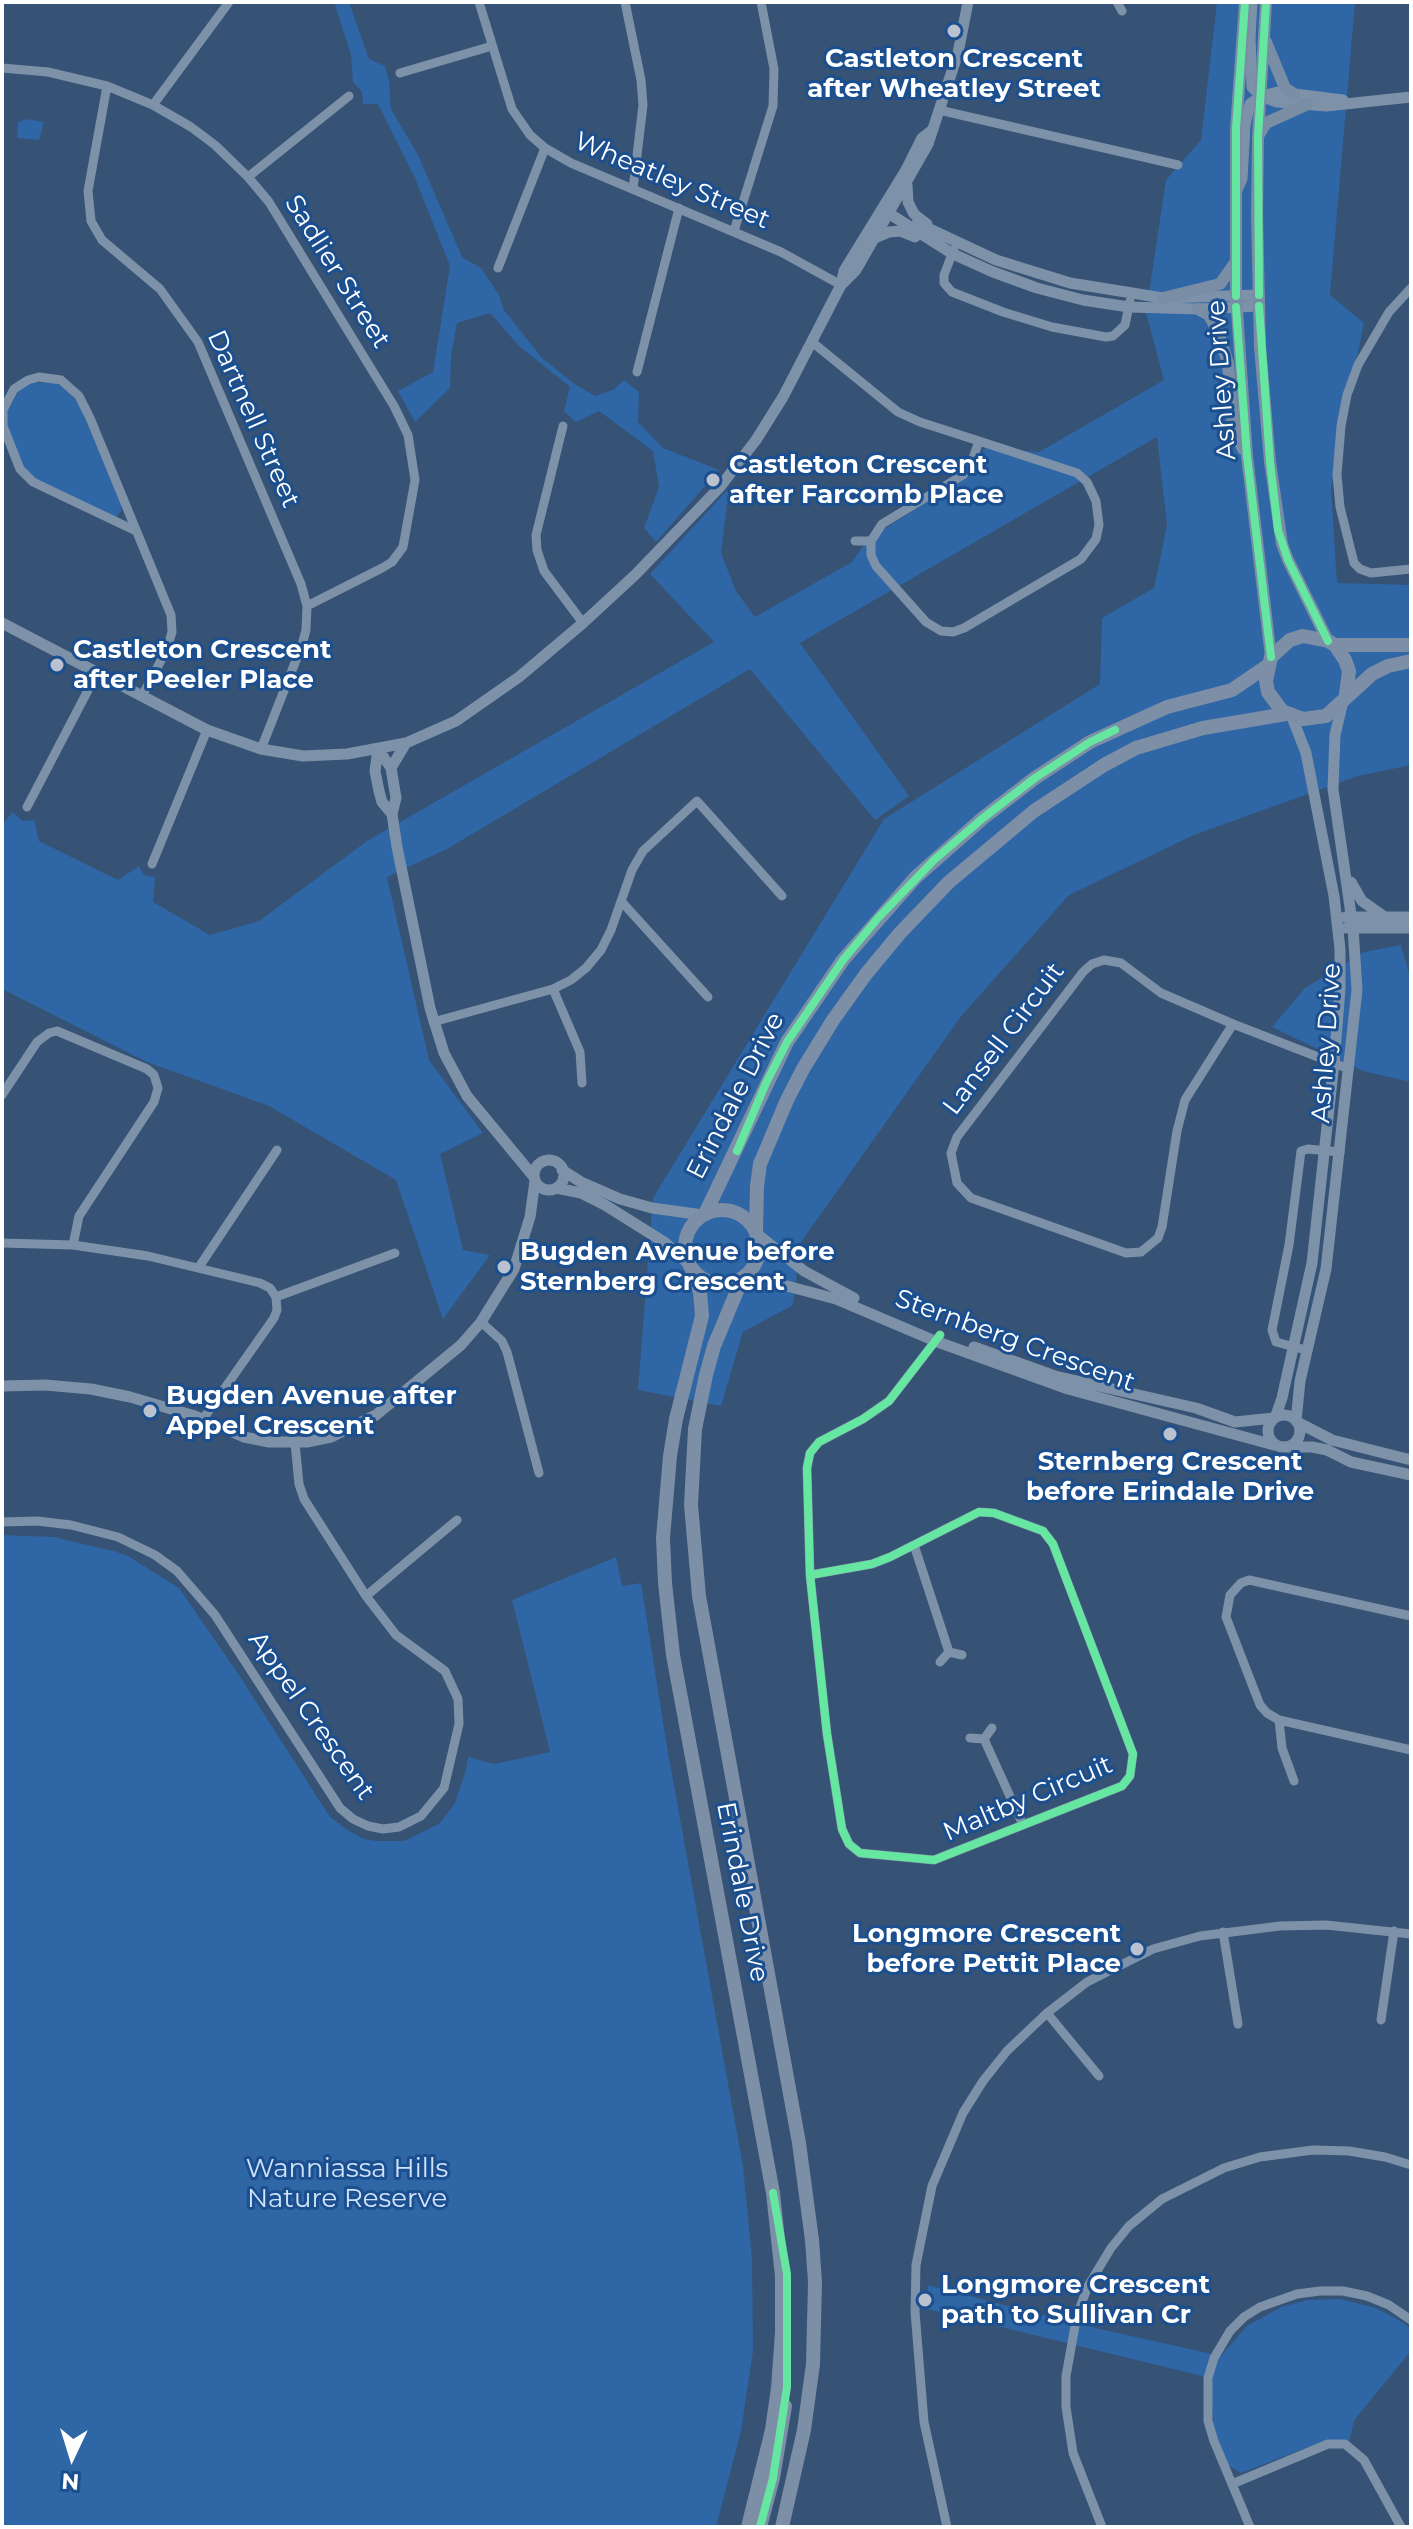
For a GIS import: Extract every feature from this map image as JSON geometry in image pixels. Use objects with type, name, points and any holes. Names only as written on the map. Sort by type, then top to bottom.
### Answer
[{"type":"main road","name":"Ashley Drive","points":[[1245,2],[1236,129],[1235,374],[1268,618],[1269,662]]},
{"type":"main road","name":"Ashley Drive","points":[[1266,2],[1258,137],[1259,300],[1278,530],[1288,560],[1331,643]]},
{"type":"main road","points":[[1263,36],[1285,88],[1294,94]]},
{"type":"main road","points":[[1258,137],[1266,123],[1308,104]]},
{"type":"main road","points":[[1163,298],[1220,284],[1235,262]]},
{"type":"main road","points":[[1198,309],[1209,315],[1235,374]]},
{"type":"main road","points":[[1411,645],[1331,643],[1303,636],[1290,640],[1269,662],[1268,692],[1289,716],[1315,719],[1326,716],[1372,674],[1388,666],[1411,661]]},
{"type":"main road","points":[[1331,643],[1345,660],[1349,671],[1345,697]]},
{"type":"main road","name":"Erindale Drive","points":[[704,1215],[787,1042],[843,960],[916,877],[1024,786],[1090,742],[1167,707],[1232,690],[1269,662]]},
{"type":"main road","name":"Erindale Drive","points":[[757,1233],[760,1164],[803,1069],[866,974],[937,893],[1034,811],[1136,748],[1203,728],[1289,716]]},
{"type":"main road","points":[[718,1210],[738,1213],[749,1221],[757,1233],[759,1255],[753,1268],[742,1278],[728,1284],[714,1283],[701,1278],[690,1266],[686,1241],[692,1226],[704,1215],[718,1210]]},
{"type":"main road","name":"Erindale Drive","points":[[690,1266],[700,1292],[702,1316],[670,1456],[663,1538],[665,1583],[673,1655],[773,2193],[782,2276],[778,2388],[769,2444],[748,2527]]},
{"type":"main road","name":"Erindale Drive","points":[[742,1278],[714,1346],[706,1375],[695,1429],[691,1505],[699,1596],[799,2143],[812,2240],[815,2282],[813,2364],[804,2430],[782,2527]]},
{"type":"main road","points":[[760,2527],[773,2478],[787,2387],[787,2274],[773,2193]]},
{"type":"street","points":[[153,105],[229,2]]},
{"type":"street","name":"Wheatley Street","points":[[479,2],[512,109],[530,135],[545,148],[571,163],[781,252],[841,285]]},
{"type":"street","points":[[625,2],[643,105],[633,189]]},
{"type":"street","points":[[734,231],[773,106],[774,69],[761,2]]},
{"type":"street","points":[[2,623],[207,730],[261,749],[303,756],[347,754],[406,743],[440,730],[486,702],[583,623],[684,525],[720,487],[756,440],[812,342],[841,285],[844,271],[907,185],[928,144],[958,53],[968,2]]},
{"type":"street","points":[[1252,2],[1252,87],[1261,96],[1277,102],[1326,106],[1411,97]]},
{"type":"street","points":[[400,73],[492,46]]},
{"type":"street","name":"Sadlier Street","points":[[2,68],[48,72],[107,86],[153,105],[203,136],[248,177],[287,229],[394,406],[408,435],[413,457],[413,502],[407,535],[396,558],[382,568],[307,606]]},
{"type":"street","name":"Dartnell Street","points":[[107,86],[88,191],[91,221],[102,240],[160,289],[198,342],[295,570],[307,606],[302,645],[261,749]]},
{"type":"street","points":[[1235,194],[1242,179],[1246,115],[1250,104],[1261,96],[1278,92],[1351,102]]},
{"type":"street","points":[[248,177],[349,96]]},
{"type":"street","points":[[939,110],[1178,165]]},
{"type":"street","points":[[841,285],[849,279],[874,239],[922,138],[931,131]]},
{"type":"street","points":[[498,268],[545,148]]},
{"type":"street","points":[[907,185],[908,202],[914,214],[937,239]]},
{"type":"street","points":[[637,372],[679,208]]},
{"type":"street","points":[[887,209],[993,272],[1083,300],[1129,307],[1198,309],[1259,300]]},
{"type":"street","points":[[874,239],[900,231],[937,239]]},
{"type":"street","points":[[955,248],[1042,276],[1131,294],[1236,302]]},
{"type":"street","points":[[955,248],[944,275],[947,288],[1015,316],[1052,327],[1106,337],[1120,332],[1125,325],[1131,294]]},
{"type":"street","points":[[1411,288],[1389,312],[1358,365],[1347,395],[1341,426],[1337,475],[1340,507],[1354,563],[1371,573],[1411,569]]},
{"type":"street","points":[[812,342],[898,412],[920,422],[1066,468],[1087,482],[1096,501],[1099,525],[1096,539],[1081,559],[964,628],[953,632],[941,631],[926,622],[876,566],[871,555],[871,541],[882,524],[963,475],[971,464],[979,441]]},
{"type":"street","points":[[136,531],[33,482],[20,469],[3,426],[3,410],[14,389],[28,380],[49,377],[61,380],[79,396],[136,531],[171,615],[172,632],[167,649],[142,696]]},
{"type":"street","points":[[563,426],[536,535],[537,550],[544,571],[583,623]]},
{"type":"street","points":[[855,541],[871,541]]},
{"type":"street","points":[[27,807],[97,673]]},
{"type":"street","name":"Ashley Drive","points":[[1297,1421],[1298,1390],[1326,1269],[1357,996],[1353,922],[1333,789],[1335,735],[1345,697]]},
{"type":"street","name":"Ashley Drive","points":[[1274,1418],[1282,1398],[1312,1263],[1334,1063],[1340,949],[1306,753],[1289,716]]},
{"type":"street","points":[[152,864],[207,730]]},
{"type":"street","points":[[391,768],[406,743]]},
{"type":"street","points":[[378,749],[391,768],[396,798],[392,814],[397,847],[433,1022],[444,1053],[467,1096],[544,1189],[581,1193],[605,1205],[664,1242],[690,1266]]},
{"type":"street","points":[[378,749],[375,771],[382,802],[392,814]]},
{"type":"street","points":[[347,754],[375,771]]},
{"type":"street","points":[[433,1022],[553,989],[586,968],[601,950],[611,930],[632,870],[643,851],[697,801],[782,896]]},
{"type":"street","points":[[1321,831],[1339,819]]},
{"type":"street","points":[[1346,871],[1362,901],[1390,922],[1411,928]]},
{"type":"street","points":[[621,901],[708,997]]},
{"type":"street","points":[[1337,922],[1390,922],[1411,917]]},
{"type":"street","points":[[1356,976],[1360,951],[1366,938],[1390,922]]},
{"type":"street","name":"Lansell Circuit","points":[[1233,1024],[1185,1100],[1162,1227],[1158,1238],[1141,1252],[1126,1253],[971,1198],[957,1183],[951,1153],[957,1137],[1083,972],[1092,964],[1104,960],[1121,963],[1161,993],[1349,1069]]},
{"type":"street","points":[[553,989],[580,1052],[582,1083]]},
{"type":"street","points":[[2,1095],[37,1042],[57,1031],[147,1069],[154,1075],[158,1088],[154,1102],[79,1216],[73,1245]]},
{"type":"street","points":[[512,1149],[526,1158],[554,1161],[581,1182],[620,1199],[652,1208],[704,1215]]},
{"type":"street","points":[[199,1267],[277,1150]]},
{"type":"street","name":"Ashley Drive","points":[[1293,1347],[1276,1342],[1272,1330],[1289,1245],[1301,1151],[1340,1152]]},
{"type":"street","points":[[530,1217],[536,1168],[544,1161]]},
{"type":"street","points":[[2,1386],[45,1385],[91,1389],[153,1403],[203,1419],[244,1437],[269,1442],[295,1443],[331,1437],[376,1415],[461,1345],[481,1322],[511,1275],[530,1217],[537,1204],[562,1183],[562,1170]]},
{"type":"street","name":"Sternberg Crescent","points":[[757,1233],[821,1281],[938,1338]]},
{"type":"street","points":[[2,1243],[73,1245],[148,1256],[270,1288],[276,1297],[274,1318],[203,1419]]},
{"type":"street","points":[[276,1297],[395,1253]]},
{"type":"street","name":"Sternberg Crescent","points":[[742,1278],[753,1283],[787,1286],[836,1299],[1101,1399],[1274,1445]]},
{"type":"street","points":[[481,1322],[502,1341],[507,1352],[539,1473]]},
{"type":"street","name":"Maltby Circuit","points":[[810,1575],[872,1564],[984,1511],[1034,1526],[1047,1534],[1133,1754],[1130,1776],[1122,1786],[934,1860],[869,1855],[852,1847],[842,1829],[827,1734],[810,1575],[807,1468],[810,1453],[819,1442],[889,1401],[938,1338]]},
{"type":"street","points":[[1293,1347],[1306,1350]]},
{"type":"street","name":"Sternberg Crescent","points":[[1025,1370],[1196,1408],[1235,1422],[1274,1418]]},
{"type":"street","points":[[1411,1460],[1338,1441],[1288,1416],[1274,1418],[1267,1431],[1274,1445],[1327,1450],[1351,1462],[1411,1475]]},
{"type":"street","points":[[1288,1447],[1299,1437],[1297,1421]]},
{"type":"street","name":"Appel Crescent","points":[[2,1522],[37,1521],[88,1528],[131,1542],[177,1571],[215,1615],[340,1808],[360,1823],[383,1829],[407,1825],[421,1816],[444,1788],[459,1724],[453,1684],[445,1671],[396,1635],[366,1596],[304,1499],[297,1472],[295,1443]]},
{"type":"street","points":[[366,1596],[457,1520]]},
{"type":"street","points":[[914,1545],[949,1652]]},
{"type":"street","points":[[1411,1616],[1259,1580],[1249,1580],[1230,1588],[1227,1606],[1227,1622],[1260,1705],[1267,1713],[1279,1720],[1411,1750]]},
{"type":"street","points":[[949,1652],[962,1655]]},
{"type":"street","points":[[940,1662],[949,1652]]},
{"type":"street","points":[[1279,1720],[1282,1748],[1294,1781]]},
{"type":"street","points":[[984,1739],[992,1728]]},
{"type":"street","points":[[970,1738],[984,1739]]},
{"type":"street","points":[[984,1739],[1023,1825]]},
{"type":"street","points":[[947,2527],[928,2448],[917,2367],[915,2285],[922,2225],[932,2186],[963,2113],[983,2081],[1007,2051],[1047,2013],[1087,1982],[1131,1958],[1176,1941],[1280,1926],[1320,1925],[1411,1934]]},
{"type":"street","points":[[1381,2020],[1394,1931]]},
{"type":"street","points":[[1223,1932],[1238,2024]]},
{"type":"street","points":[[1047,2013],[1099,2076]]},
{"type":"street","points":[[1102,2527],[1073,2453],[1066,2407],[1066,2376],[1069,2345],[1088,2286],[1111,2248],[1129,2226],[1162,2199],[1224,2168],[1260,2157],[1313,2150],[1349,2151],[1411,2165]]},
{"type":"street","points":[[1250,2527],[1208,2421],[1208,2378],[1214,2358],[1230,2331],[1244,2317],[1285,2297],[1320,2291],[1343,2291],[1367,2296],[1389,2305],[1411,2320]]},
{"type":"street","points":[[1232,2484],[1328,2444],[1345,2444],[1364,2460],[1401,2527]]},
{"type":"green space","points":[[334,2],[349,2],[369,59],[385,66],[391,109],[418,155],[462,257],[481,268],[499,295],[504,310],[542,358],[595,396],[613,390],[624,380],[639,392],[638,422],[663,448],[719,470],[656,542],[644,528],[659,487],[653,451],[599,411],[576,422],[564,411],[570,387],[519,346],[490,313],[457,323],[451,356],[450,388],[415,422],[398,391],[433,372],[450,266],[415,178],[378,104],[363,104],[362,92],[353,82],[351,55]]},
{"type":"green space","points":[[1217,2],[1355,2],[1330,295],[1364,323],[1331,487],[1337,583],[1411,585],[1411,765],[1358,776],[1194,835],[1069,895],[962,1015],[801,1242],[793,1305],[743,1332],[721,1406],[638,1390],[653,1198],[884,819],[1100,684],[1102,618],[1154,588],[1167,525],[1157,437],[800,643],[909,796],[875,820],[750,669],[447,849],[387,877],[429,1060],[483,1133],[440,1154],[463,1250],[490,1255],[443,1319],[396,1180],[269,1106],[147,1062],[2,989],[2,819],[5,821],[13,812],[22,821],[34,820],[39,841],[118,880],[139,866],[144,875],[155,877],[153,902],[210,935],[259,921],[367,841],[714,642],[650,574],[729,488],[721,553],[736,591],[755,617],[852,562],[867,540],[969,475],[985,448],[1039,452],[1164,380],[1146,313],[1166,180],[1201,140]]},
{"type":"green space","points":[[26,119],[44,122],[39,140],[17,138],[18,122]]},
{"type":"green space","points":[[50,382],[63,386],[79,404],[121,505],[116,517],[36,480],[26,471],[7,430],[6,414],[19,390],[33,383]]},
{"type":"green space","points":[[1401,945],[1411,980],[1411,1082],[1363,1071],[1272,1027],[1305,988],[1364,952]]},
{"type":"green space","name":"Wanniassa Hills Nature Reserve","points":[[2,1535],[54,1537],[117,1552],[179,1588],[330,1817],[364,1839],[377,1841],[404,1841],[439,1824],[455,1803],[468,1757],[494,1764],[550,1752],[512,1600],[616,1557],[622,1586],[641,1583],[667,1747],[743,2166],[752,2258],[753,2351],[741,2431],[716,2527],[2,2527]]},
{"type":"green space","points":[[928,2285],[1069,2322],[1221,2356],[1247,2326],[1281,2307],[1307,2300],[1340,2299],[1376,2308],[1402,2322],[1411,2329],[1411,2351],[1354,2421],[1349,2442],[1324,2441],[1241,2473],[1228,2465],[1214,2428],[1213,2376],[1202,2376],[927,2309]]},
{"type":"cycle path","points":[[1236,296],[1236,129],[1245,2]]},
{"type":"cycle path","points":[[1259,295],[1258,137],[1266,2]]},
{"type":"cycle path","points":[[1259,306],[1278,530],[1288,560],[1328,641]]},
{"type":"cycle path","points":[[1236,307],[1247,456],[1271,657]]},
{"type":"cycle path","points":[[737,1151],[787,1042],[843,960],[878,918],[934,860],[983,818],[1035,778],[1090,742],[1115,730]]},
{"type":"cycle path","points":[[810,1575],[827,1734],[842,1829],[849,1844],[860,1853],[934,1860],[1122,1786],[1130,1776],[1133,1754],[1053,1544],[1043,1531],[994,1513],[979,1512],[872,1564],[810,1575],[807,1468],[810,1453],[819,1442],[889,1401],[940,1335]]},
{"type":"cycle path","points":[[760,2527],[773,2478],[787,2387],[787,2274],[773,2193]]},
{"type":"place","name":"Castleton Crescent after Wheatley Street","points":[[954,31]]},
{"type":"place","name":"Castleton Crescent after Farcomb Place","points":[[713,480]]},
{"type":"place","name":"Castleton Crescent after Peeler Place","points":[[57,665]]},
{"type":"place","name":"Bugden Avenue before Sternberg Crescent","points":[[504,1267]]},
{"type":"place","name":"Bugden Avenue after Appel Crescent","points":[[150,1411]]},
{"type":"place","name":"Sternberg Crescent before Erindale Drive","points":[[1170,1434]]},
{"type":"place","name":"Longmore Crescent before Pettit Place","points":[[1137,1949]]},
{"type":"place","name":"Longmore Crescent path to Sullivan Cr","points":[[925,2300]]}]
